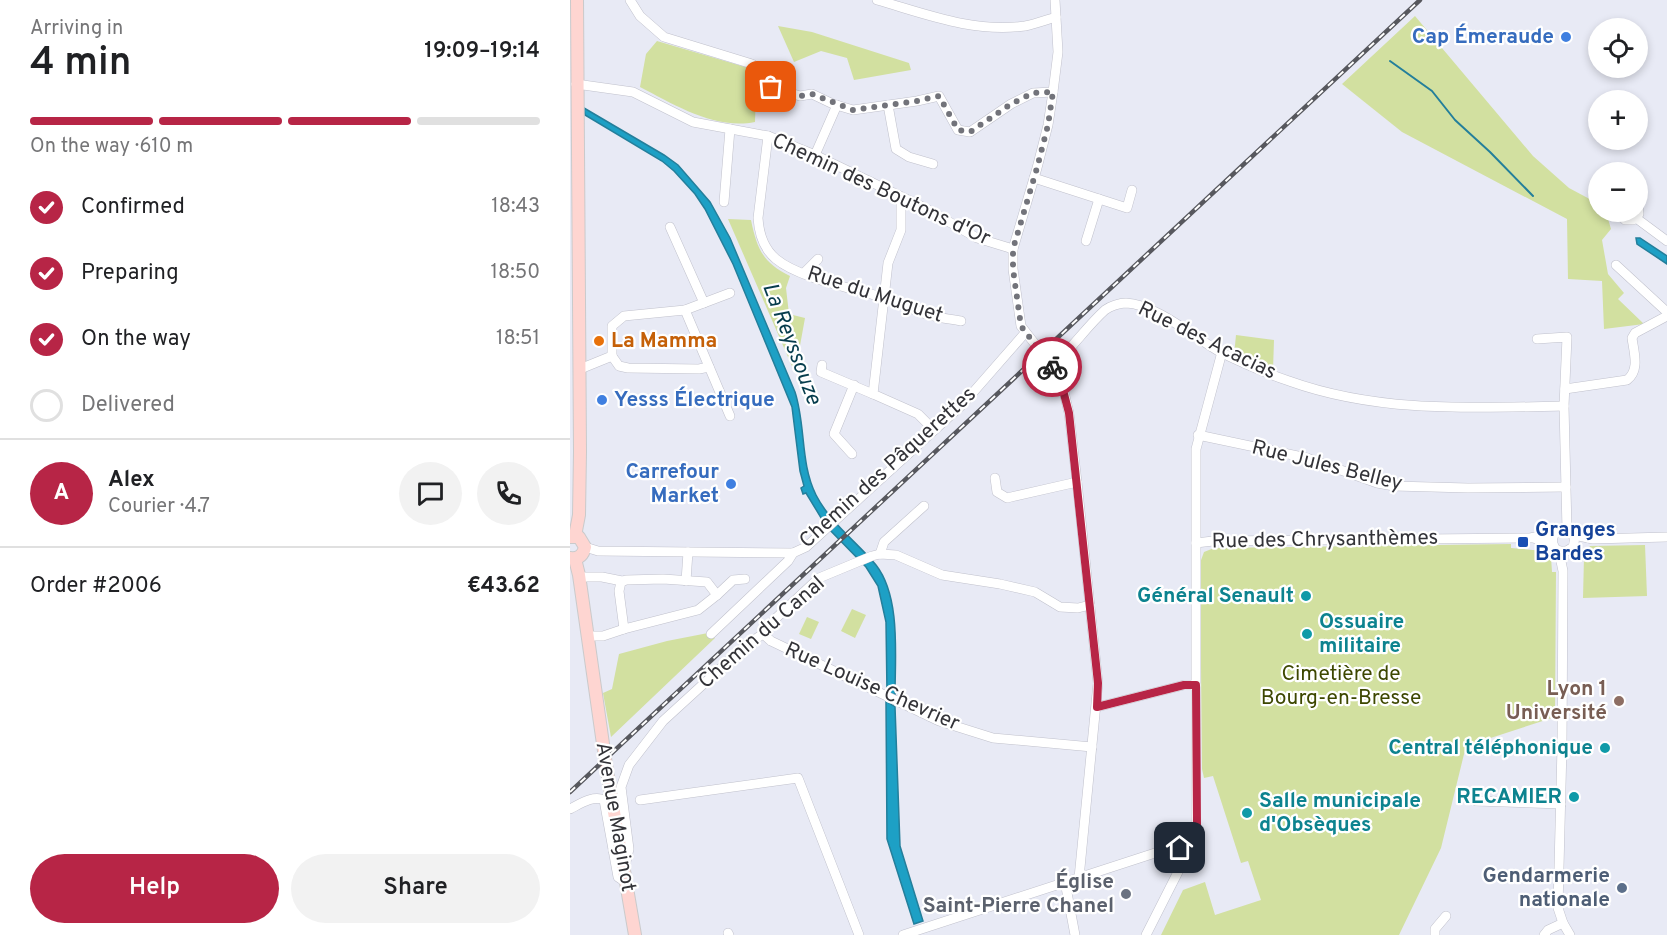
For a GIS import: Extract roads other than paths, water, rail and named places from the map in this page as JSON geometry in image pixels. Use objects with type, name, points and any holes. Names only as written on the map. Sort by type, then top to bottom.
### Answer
[{"type":"main road","points":[[572,558],[582,555],[585,547],[582,540],[572,537],[580,498],[575,443],[580,369],[575,345],[574,177],[578,131],[577,0]]},
{"type":"main road","name":"Avenue Maginot","points":[[572,558],[580,578],[596,699],[635,935]]},
{"type":"street","points":[[630,0],[640,16],[664,37],[752,64],[771,87],[800,96],[812,94],[853,110],[939,96],[958,130],[970,132],[1011,104],[1033,93],[1053,92]]},
{"type":"street","points":[[877,0],[965,26],[991,28],[1026,26],[1056,17]]},
{"type":"street","points":[[1055,0],[1058,52],[1048,125],[1013,249],[1013,269],[1019,316],[1025,333],[1060,379],[1069,413],[1077,482],[1098,683],[1079,878]]},
{"type":"street","name":"Chemin des Boutons d'Or","points":[[576,84],[633,92],[693,122],[768,136],[815,155],[924,208],[977,238],[1013,249]]},
{"type":"street","points":[[815,155],[837,105]]},
{"type":"street","points":[[888,105],[896,149],[909,157],[933,164]]},
{"type":"street","points":[[724,202],[730,129]]},
{"type":"street","name":"Rue du Muguet","points":[[768,136],[758,227],[762,241],[776,259],[804,273],[932,316],[961,321]]},
{"type":"street","points":[[1034,178],[1127,208],[1132,190]]},
{"type":"street","points":[[873,394],[888,262],[901,230],[901,198]]},
{"type":"street","points":[[1086,241],[1099,199]]},
{"type":"street","points":[[1641,222],[1667,241]]},
{"type":"street","points":[[670,227],[704,303]]},
{"type":"street","points":[[804,273],[818,259]]},
{"type":"street","points":[[1565,389],[1627,380],[1635,370],[1632,338],[1635,333],[1667,314],[1616,265]]},
{"type":"street","points":[[709,367],[699,369],[619,366],[612,356],[612,326],[624,316],[686,310],[730,293]]},
{"type":"street","name":"Rue des Acacias","points":[[1052,366],[1066,354],[1106,309],[1125,303],[1139,305],[1172,321],[1222,352],[1290,382],[1341,396],[1398,406],[1443,408],[1564,406]]},
{"type":"street","points":[[686,310],[730,416]]},
{"type":"street","name":"Chemin des Pâquerettes","points":[[585,547],[598,551],[793,553],[806,547],[962,405],[1025,333]]},
{"type":"street","points":[[1537,339],[1567,337],[1564,406],[1566,487],[1570,532],[1575,541],[1563,571]]},
{"type":"street","points":[[1196,543],[1196,449],[1222,352]]},
{"type":"street","points":[[580,369],[612,356]]},
{"type":"street","points":[[822,365],[821,372],[918,414],[934,430]]},
{"type":"street","points":[[852,454],[834,434],[854,385]]},
{"type":"street","name":"Rue Jules Belley","points":[[1198,435],[1292,454],[1377,483],[1394,486],[1566,487]]},
{"type":"street","points":[[994,478],[997,492],[1007,498],[1077,482]]},
{"type":"street","points":[[876,555],[884,542],[924,506]]},
{"type":"street","points":[[1570,935],[1558,908],[1563,571],[1556,548],[1555,533],[1562,529],[1593,539],[1667,537]]},
{"type":"street","name":"Rue des Chrysanthèmes","points":[[1146,935],[1175,877],[1178,855],[1195,845],[1196,543],[1530,538],[1555,533]]},
{"type":"street","name":"Rue des Chrysanthèmes","points":[[1530,538],[1556,548]]},
{"type":"street","points":[[1556,548],[1572,549],[1593,539]]},
{"type":"street","points":[[686,581],[688,552]]},
{"type":"street","points":[[711,634],[788,561],[793,553]]},
{"type":"street","points":[[876,555],[896,555],[942,575],[1035,592],[1060,607],[1078,608],[1090,605]]},
{"type":"street","name":"Chemin du Canal","points":[[624,868],[629,849],[621,787],[629,765],[663,721],[745,646],[763,634],[774,620],[819,578],[876,555]]},
{"type":"street","points":[[580,578],[707,582],[717,595]]},
{"type":"street","points":[[587,636],[603,636],[698,610],[732,580],[745,579]]},
{"type":"street","points":[[622,581],[619,591],[624,629]]},
{"type":"street","name":"Rue Louise Chevrier","points":[[763,634],[771,641],[939,721],[993,738],[1092,747]]},
{"type":"street","points":[[1097,707],[1184,685],[1196,685]]},
{"type":"street","points":[[640,800],[798,778],[859,935]]},
{"type":"street","points":[[570,809],[589,800],[599,798],[604,800],[618,877],[627,883]]},
{"type":"street","points":[[1476,801],[1561,804]]},
{"type":"street","points":[[906,934],[1155,853],[1178,855]]},
{"type":"street","points":[[1065,882],[1075,935]]},
{"type":"street","points":[[1435,935],[1435,929],[1446,916]]},
{"type":"street","points":[[1544,935],[1548,930],[1563,923]]},
{"type":"water","points":[[584,108],[678,165],[710,202],[730,238],[795,392],[801,418],[805,457],[816,495],[836,524],[876,565],[890,593],[896,645],[895,695],[887,693],[886,622],[878,586],[866,567],[826,526],[806,493],[803,494],[801,488],[804,486],[792,407],[733,264],[705,209],[674,171],[662,161],[585,115]]},
{"type":"water","points":[[1636,238],[1640,238],[1667,256],[1667,264],[1637,244]]},
{"type":"water","points":[[886,701],[895,707],[900,846],[923,921],[914,924],[887,839]]},
{"type":"waterway","points":[[1390,61],[1432,91],[1455,120],[1533,196]]},
{"type":"railway","points":[[570,792],[1420,0]]},
{"type":"place","name":"Cap Émeraude","points":[[1566,37]]},
{"type":"place","name":"La Mamma","points":[[599,341]]},
{"type":"place","name":"Yesss Électrique","points":[[602,400]]},
{"type":"place","name":"Carrefour Market","points":[[731,484]]},
{"type":"place","name":"Granges Bardes","points":[[1523,542]]},
{"type":"place","name":"Général Senault","points":[[1306,596]]},
{"type":"place","name":"Ossuaire militaire","points":[[1307,634]]},
{"type":"place","name":"Lyon 1 Université","points":[[1619,701]]},
{"type":"place","name":"Central téléphonique","points":[[1605,748]]},
{"type":"place","name":"RECAMIER","points":[[1574,797]]},
{"type":"place","name":"Salle municipale d'Obsèques","points":[[1247,813]]},
{"type":"place","name":"Gendarmerie nationale","points":[[1622,888]]},
{"type":"place","name":"Église Saint-Pierre Chanel","points":[[1126,894]]},
{"type":"water label","name":"La Reyssouze","points":[[791,344]]},
{"type":"park label","name":"Cimetière de Bourg-en-Bresse","points":[[1341,686]]}]
